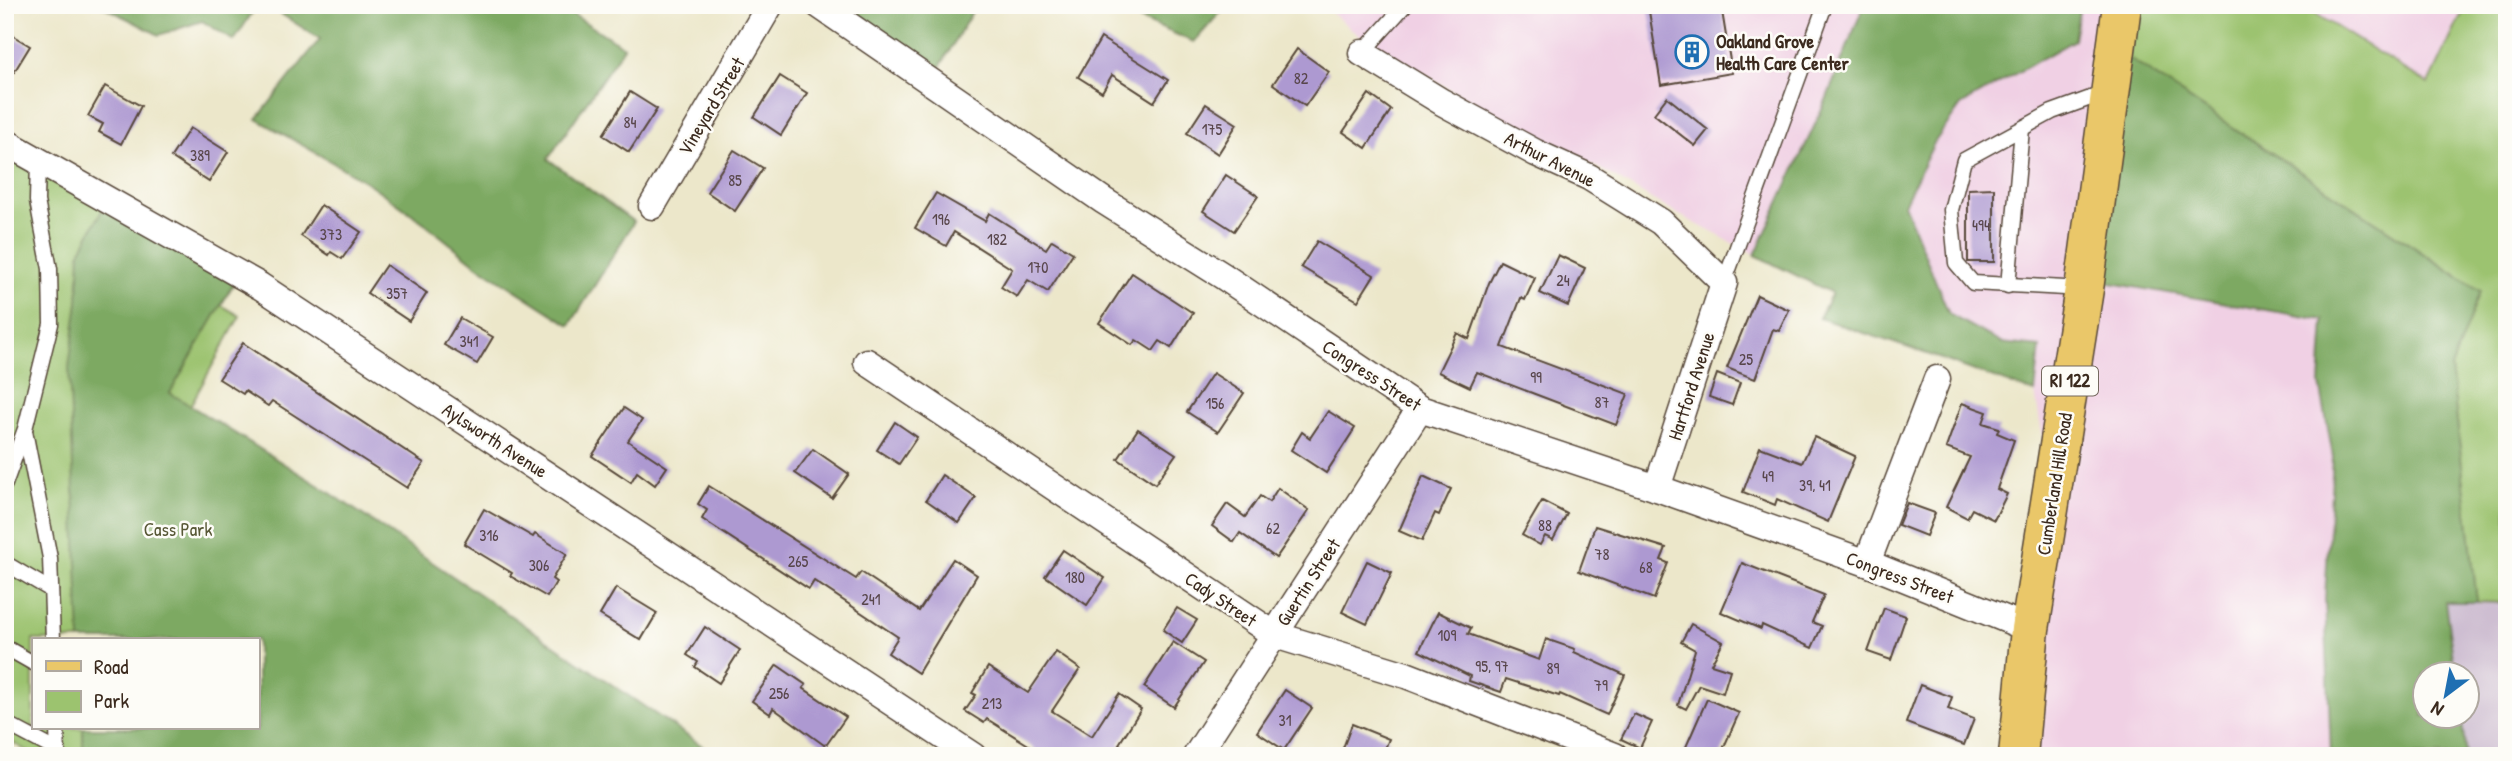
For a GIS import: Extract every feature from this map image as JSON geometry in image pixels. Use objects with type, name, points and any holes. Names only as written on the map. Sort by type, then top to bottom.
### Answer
[{"type":"main road","name":"Cumberland Hill Road","points":[[2018,756],[2030,629],[2084,289],[2122,5]]},
{"type":"street","name":"Vineyard Street","points":[[652,206],[771,5]]},
{"type":"street","name":"Congress Street","points":[[819,5],[1104,201],[1223,276],[1420,409],[1657,488],[1867,563],[2030,629]]},
{"type":"street","name":"Arthur Avenue","points":[[1362,53],[1442,102],[1536,153],[1589,177],[1661,222],[1724,283]]},
{"type":"street","name":"Aylsworth Avenue","points":[[5,142],[260,286],[973,756]]},
{"type":"street","name":"Hartford Avenue","points":[[1657,488],[1724,283]]},
{"type":"street","name":"Cady Street","points":[[867,362],[1275,635],[1406,675],[1615,756]]},
{"type":"street","points":[[1867,563],[1937,379]]},
{"type":"street","name":"Guertin Street","points":[[1196,756],[1420,409]]},
{"type":"lane","points":[[1362,53],[1405,5]]},
{"type":"lane","points":[[1724,283],[1825,5]]},
{"type":"lane","points":[[2084,289],[1973,283],[1955,263],[1951,210],[1964,160],[2052,112],[2111,90]]},
{"type":"lane","points":[[2008,286],[2022,129]]},
{"type":"lane","points":[[5,484],[25,429],[51,324],[50,269],[37,201],[38,160]]},
{"type":"lane","points":[[25,429],[50,558],[53,638]]},
{"type":"lane","points":[[5,563],[51,590]]},
{"type":"lane","points":[[5,647],[32,662]]},
{"type":"lane","points":[[5,723],[58,754]]},
{"type":"lane","points":[[57,730],[58,754]]},
{"type":"shaded area","points":[[1332,5],[1864,5],[1824,105],[1755,255],[1599,168],[1519,130],[1356,33],[1327,9]]},
{"type":"shaded area","points":[[2080,5],[2138,5],[2093,280],[2324,320],[2320,384],[2333,457],[2325,599],[2331,756],[2010,756],[2044,445],[2035,393],[2040,347],[2001,343],[1949,314],[1904,204],[1934,143],[1961,105],[2074,40]]},
{"type":"shaded area","points":[[2301,5],[2466,5],[2429,84]]},
{"type":"shaded area","points":[[2445,601],[2507,603],[2507,756],[2466,756],[2463,730],[2480,730],[2480,660],[2453,660]]},
{"type":"green space","points":[[101,5],[257,5],[234,41],[202,21],[159,35]]},
{"type":"green space","points":[[267,5],[564,5],[569,12],[624,47],[548,159],[634,222],[570,325],[478,266],[368,183],[257,119],[320,39]]},
{"type":"green space","points":[[828,5],[976,5],[934,77]]},
{"type":"green space","points":[[1107,5],[1227,5],[1194,42]]},
{"type":"green space","points":[[1864,5],[2080,5],[2074,40],[1961,105],[1934,143],[1904,204],[1949,314],[2001,343],[2040,347],[2035,393],[1819,318],[1832,293],[1755,255],[1824,105]]},
{"type":"green space","points":[[2138,5],[2301,5],[2429,84],[2466,5],[2507,5],[2507,603],[2477,602],[2451,368],[2480,291],[2128,58]]},
{"type":"green space","points":[[2128,58],[2480,291],[2451,368],[2477,602],[2445,602],[2453,660],[2410,660],[2410,730],[2463,730],[2466,756],[2331,756],[2325,599],[2333,457],[2320,384],[2324,320],[2093,280]]},
{"type":"green space","name":"Cass Park","points":[[5,141],[109,197],[92,231],[240,316],[190,406],[714,756],[35,756],[5,738]]},
{"type":"green space","name":"Cass Park","points":[[109,197],[238,276],[170,393],[326,490],[717,756],[83,756],[83,730],[259,730],[259,638],[80,638],[69,367],[78,302],[80,252]]},
{"type":"building","name":"Oakland Grove Health Care Center","points":[[1648,5],[1721,5],[1732,73],[1661,85]]},
{"type":"building","points":[[5,31],[30,46],[5,87]]},
{"type":"building","points":[[1101,38],[1168,80],[1154,102],[1112,75],[1102,92],[1078,77]]},
{"type":"building","points":[[1297,49],[1329,72],[1305,106],[1273,84]]},
{"type":"building","points":[[780,76],[807,93],[781,135],[754,117]]},
{"type":"building","points":[[105,86],[141,106],[121,144],[99,132],[103,124],[88,116]]},
{"type":"building","points":[[630,92],[657,109],[629,152],[603,135]]},
{"type":"building","points":[[1369,94],[1391,110],[1366,148],[1343,132]]},
{"type":"building","points":[[1667,97],[1708,130],[1695,146],[1654,114]]},
{"type":"building","points":[[1206,104],[1237,124],[1218,154],[1187,133]]},
{"type":"building","points":[[190,128],[228,152],[209,182],[171,157]]},
{"type":"building","points":[[734,150],[763,168],[735,211],[707,192]]},
{"type":"building","points":[[1226,175],[1258,196],[1234,231],[1203,211]]},
{"type":"building","points":[[1994,188],[1994,262],[1968,262],[1968,189]]},
{"type":"building","points":[[936,193],[985,221],[989,213],[1046,249],[1052,240],[1073,253],[1048,292],[1028,280],[1017,297],[1001,287],[1012,269],[954,232],[946,246],[915,228]]},
{"type":"building","points":[[321,205],[361,232],[342,259],[331,252],[329,255],[301,236]]},
{"type":"building","points":[[1317,241],[1374,275],[1358,301],[1301,267]]},
{"type":"building","points":[[1558,255],[1585,268],[1568,306],[1540,293]]},
{"type":"building","points":[[1500,261],[1535,278],[1525,300],[1521,298],[1502,347],[1628,394],[1616,425],[1477,372],[1470,387],[1438,372],[1457,333],[1469,339]]},
{"type":"building","points":[[386,265],[427,293],[409,321],[367,293]]},
{"type":"building","points":[[1132,273],[1193,313],[1171,348],[1160,341],[1153,351],[1136,340],[1132,345],[1099,323]]},
{"type":"building","points":[[1757,295],[1789,310],[1779,331],[1773,329],[1755,379],[1727,368]]},
{"type":"building","points":[[460,318],[493,337],[477,364],[444,345]]},
{"type":"building","points":[[243,343],[424,463],[407,488],[272,401],[268,406],[219,379]]},
{"type":"building","points":[[1213,373],[1244,393],[1218,432],[1187,412]]},
{"type":"building","points":[[1717,374],[1740,383],[1732,405],[1709,397]]},
{"type":"building","points":[[1962,403],[1987,412],[1983,423],[1999,428],[1997,433],[2014,440],[1997,489],[2007,494],[1994,520],[1972,509],[1967,518],[1946,507],[1970,457],[1946,448]]},
{"type":"building","points":[[624,408],[642,420],[628,441],[667,467],[655,485],[637,472],[631,482],[592,456]]},
{"type":"building","points":[[1328,411],[1355,428],[1326,473],[1291,450],[1302,432],[1310,438]]},
{"type":"building","points":[[895,422],[917,437],[899,464],[877,450]]},
{"type":"building","points":[[1138,429],[1176,454],[1155,484],[1118,459]]},
{"type":"building","points":[[1814,437],[1855,456],[1828,522],[1777,499],[1775,505],[1743,492],[1760,447],[1802,463]]},
{"type":"building","points":[[813,449],[849,474],[832,498],[795,473]]},
{"type":"building","points":[[942,475],[976,498],[959,523],[926,500]]},
{"type":"building","points":[[1423,476],[1451,489],[1439,515],[1435,513],[1422,541],[1399,531]]},
{"type":"building","points":[[709,486],[856,579],[861,572],[919,611],[953,559],[977,575],[918,673],[888,653],[898,637],[814,581],[809,589],[702,519],[707,510],[698,504]]},
{"type":"building","points":[[1278,488],[1309,510],[1276,558],[1240,533],[1234,542],[1212,526],[1227,504],[1245,517],[1260,496],[1269,502]]},
{"type":"building","points":[[1542,501],[1567,514],[1553,540],[1545,536],[1540,545],[1522,535]]},
{"type":"building","points":[[1907,503],[1935,513],[1926,536],[1898,525]]},
{"type":"building","points":[[484,509],[533,537],[535,534],[567,554],[552,579],[556,582],[547,597],[510,576],[512,573],[464,544]]},
{"type":"building","points":[[1595,526],[1666,548],[1661,560],[1668,563],[1654,599],[1579,571]]},
{"type":"building","points":[[1063,550],[1105,578],[1087,605],[1045,576]]},
{"type":"building","points":[[1367,561],[1392,573],[1367,624],[1342,612]]},
{"type":"building","points":[[1742,563],[1824,595],[1812,622],[1822,626],[1812,648],[1762,625],[1761,629],[1721,612]]},
{"type":"building","points":[[616,588],[657,613],[641,640],[600,615]]},
{"type":"building","points":[[1177,608],[1197,620],[1182,643],[1163,630]]},
{"type":"building","points":[[1884,608],[1906,616],[1891,660],[1868,652]]},
{"type":"building","points":[[1438,612],[1471,628],[1468,634],[1539,660],[1546,639],[1575,649],[1574,652],[1625,675],[1607,715],[1560,694],[1559,696],[1506,679],[1501,692],[1469,681],[1470,676],[1419,651]]},
{"type":"building","points":[[1691,624],[1723,642],[1711,664],[1730,670],[1723,693],[1699,685],[1686,709],[1678,705],[1695,650],[1681,642]]},
{"type":"building","points":[[705,627],[740,650],[719,683],[695,667],[698,662],[687,655]]},
{"type":"building","points":[[1173,642],[1204,662],[1174,707],[1144,687]]},
{"type":"building","points":[[1056,652],[1080,669],[1052,711],[1092,736],[1119,694],[1141,709],[1119,744],[1137,756],[1046,756],[987,719],[984,723],[965,711],[976,695],[972,693],[988,667],[1028,693]]},
{"type":"building","points":[[777,665],[806,685],[803,688],[846,717],[827,744],[824,745],[773,708],[770,714],[752,701]]},
{"type":"building","points":[[1920,685],[1952,697],[1948,709],[1974,719],[1964,745],[1906,723]]},
{"type":"building","points":[[1285,690],[1312,708],[1284,750],[1257,732]]},
{"type":"building","points":[[1707,699],[1739,713],[1720,756],[1682,756]]},
{"type":"building","points":[[1634,714],[1652,722],[1640,748],[1621,739]]},
{"type":"building","points":[[1352,724],[1389,739],[1382,756],[1340,756]]},
{"type":"place","name":"Oakland Grove Health Care Center","points":[[1692,52]]}]
